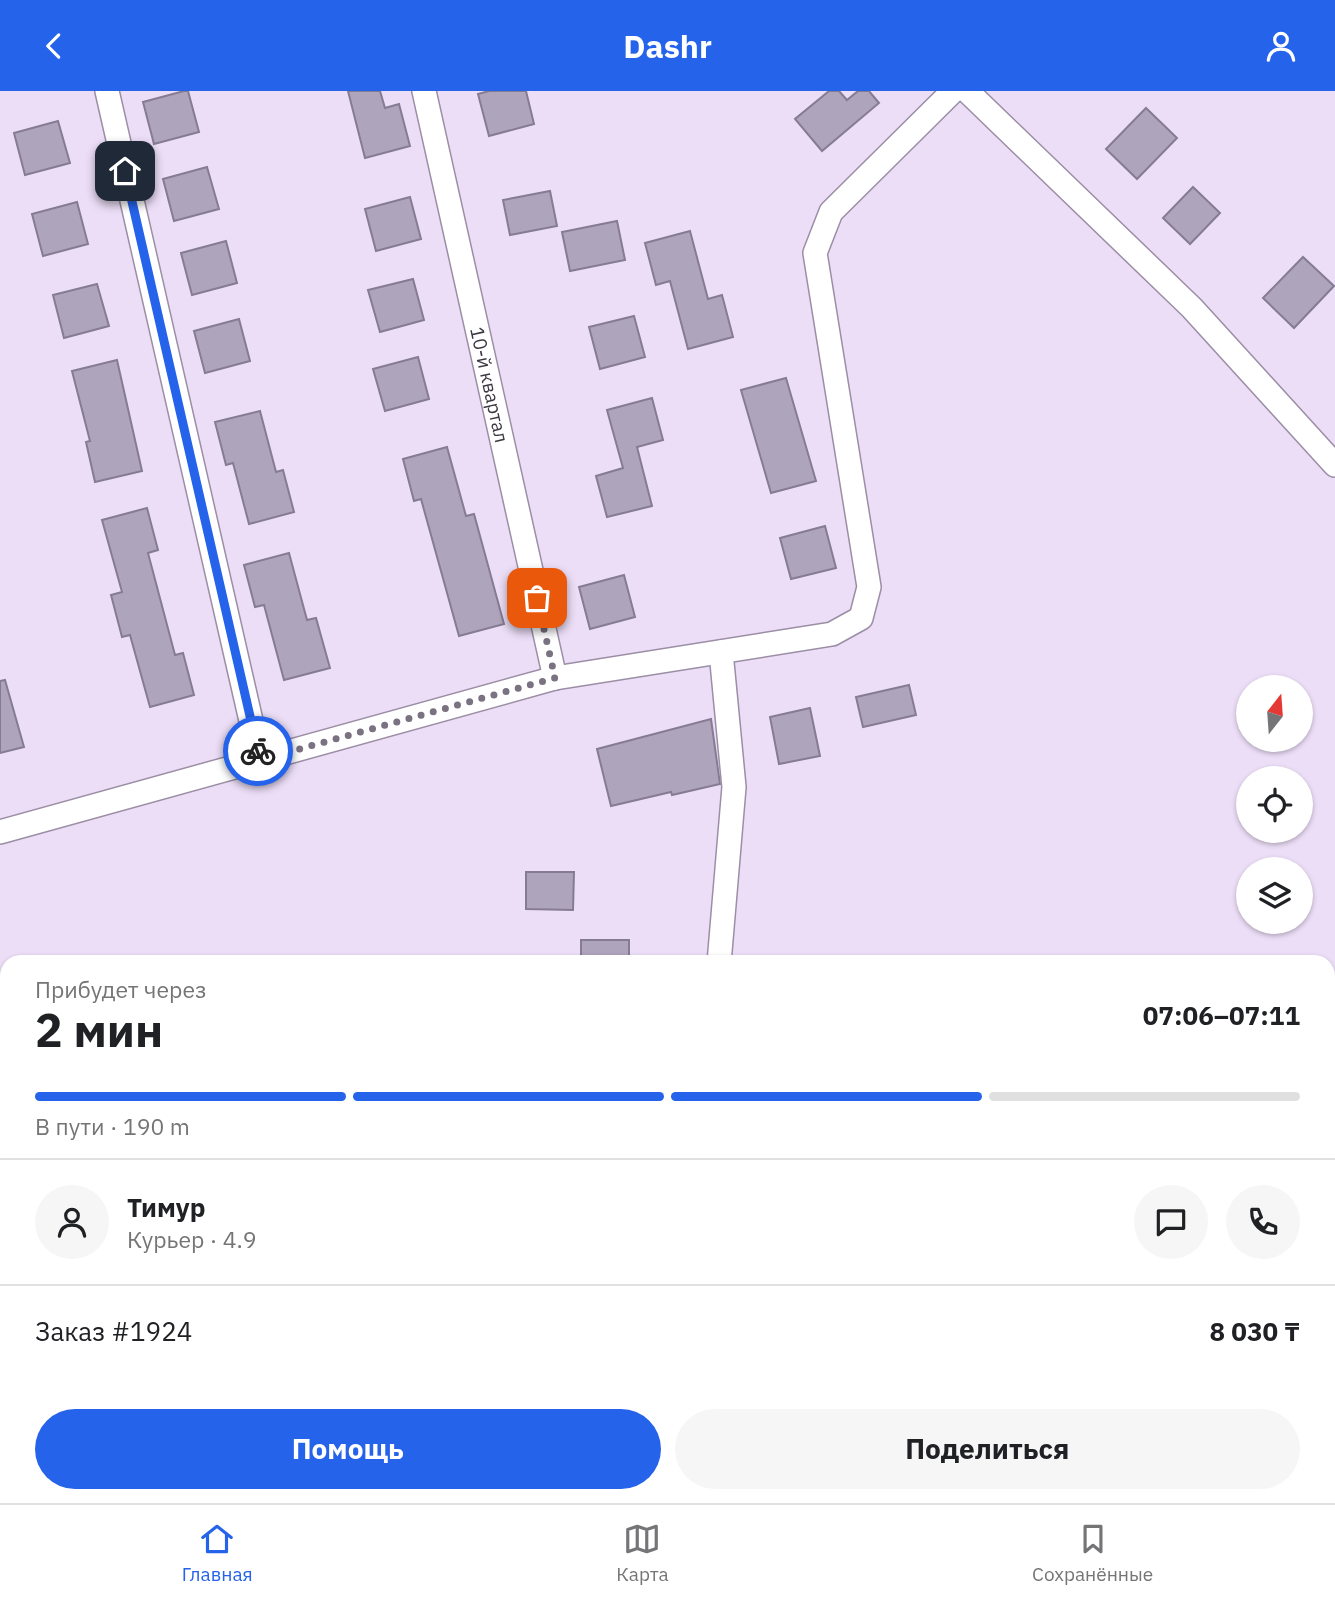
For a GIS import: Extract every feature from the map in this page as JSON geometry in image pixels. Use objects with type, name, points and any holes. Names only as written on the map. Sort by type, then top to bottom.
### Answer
[{"type":"street","points":[[107,91],[260,760]]},
{"type":"street","name":"10-й квартал","points":[[424,91],[555,678]]},
{"type":"street","points":[[0,832],[555,678],[832,634],[861,618],[869,587],[815,253],[831,212],[953,91]]},
{"type":"street","points":[[967,91],[1192,308],[1335,465]]},
{"type":"street","points":[[720,955],[734,787],[721,652]]},
{"type":"building","points":[[188,91],[199,132],[154,144],[143,102]]},
{"type":"building","points":[[348,91],[380,91],[385,108],[399,104],[410,146],[365,158]]},
{"type":"building","points":[[489,91],[526,91],[534,124],[489,136],[478,94]]},
{"type":"building","points":[[829,91],[839,91],[847,100],[858,91],[869,91],[879,103],[822,151],[795,119]]},
{"type":"building","points":[[1146,108],[1177,138],[1137,179],[1106,149]]},
{"type":"building","points":[[58,121],[70,163],[25,175],[14,133]]},
{"type":"building","points":[[207,167],[219,209],[174,221],[163,179]]},
{"type":"building","points":[[1193,187],[1220,213],[1190,244],[1163,218]]},
{"type":"building","points":[[550,191],[557,226],[510,235],[503,200]]},
{"type":"building","points":[[410,197],[421,239],[376,251],[365,209]]},
{"type":"building","points":[[77,202],[88,244],[43,256],[32,214]]},
{"type":"building","points":[[617,221],[625,260],[570,271],[562,232]]},
{"type":"building","points":[[690,231],[708,299],[722,295],[733,337],[688,349],[670,281],[656,285],[645,243]]},
{"type":"building","points":[[226,241],[237,283],[192,295],[181,253]]},
{"type":"building","points":[[1303,257],[1334,286],[1294,328],[1263,298]]},
{"type":"building","points":[[413,279],[424,320],[380,332],[368,290]]},
{"type":"building","points":[[97,284],[109,326],[64,338],[53,295]]},
{"type":"building","points":[[634,316],[645,357],[600,369],[589,327]]},
{"type":"building","points":[[239,319],[250,361],[205,373],[194,331]]},
{"type":"building","points":[[418,357],[429,399],[385,411],[373,369]]},
{"type":"building","points":[[117,360],[142,471],[95,482],[86,442],[90,441],[72,371]]},
{"type":"building","points":[[786,378],[816,481],[771,493],[741,390]]},
{"type":"building","points":[[652,398],[663,440],[637,447],[652,506],[607,517],[596,476],[623,468],[607,410]]},
{"type":"building","points":[[260,411],[276,472],[283,470],[294,512],[249,524],[233,463],[226,465],[215,422]]},
{"type":"building","points":[[447,447],[466,516],[474,514],[504,624],[459,636],[421,499],[414,501],[403,459]]},
{"type":"building","points":[[147,508],[158,550],[148,553],[175,655],[183,653],[194,695],[150,707],[130,635],[122,637],[111,595],[122,592],[102,520]]},
{"type":"building","points":[[825,526],[836,568],[791,579],[780,538]]},
{"type":"building","points":[[289,553],[307,620],[316,618],[330,668],[284,680],[264,605],[255,607],[244,565]]},
{"type":"building","points":[[624,575],[635,617],[590,629],[579,587]]},
{"type":"building","points":[[5,680],[24,747],[0,753],[0,681]]},
{"type":"building","points":[[909,685],[916,715],[863,727],[856,697]]},
{"type":"building","points":[[810,708],[820,756],[779,764],[770,717]]},
{"type":"building","points":[[711,719],[720,784],[611,806],[597,749]]},
{"type":"building","points":[[526,872],[574,872],[573,910],[526,909]]},
{"type":"building","points":[[581,940],[629,940],[629,955],[581,955]]},
{"type":"way so far","points":[[258,751],[260,760],[555,678],[537,598]]},
{"type":"route","points":[[125,171],[258,751]]}]
